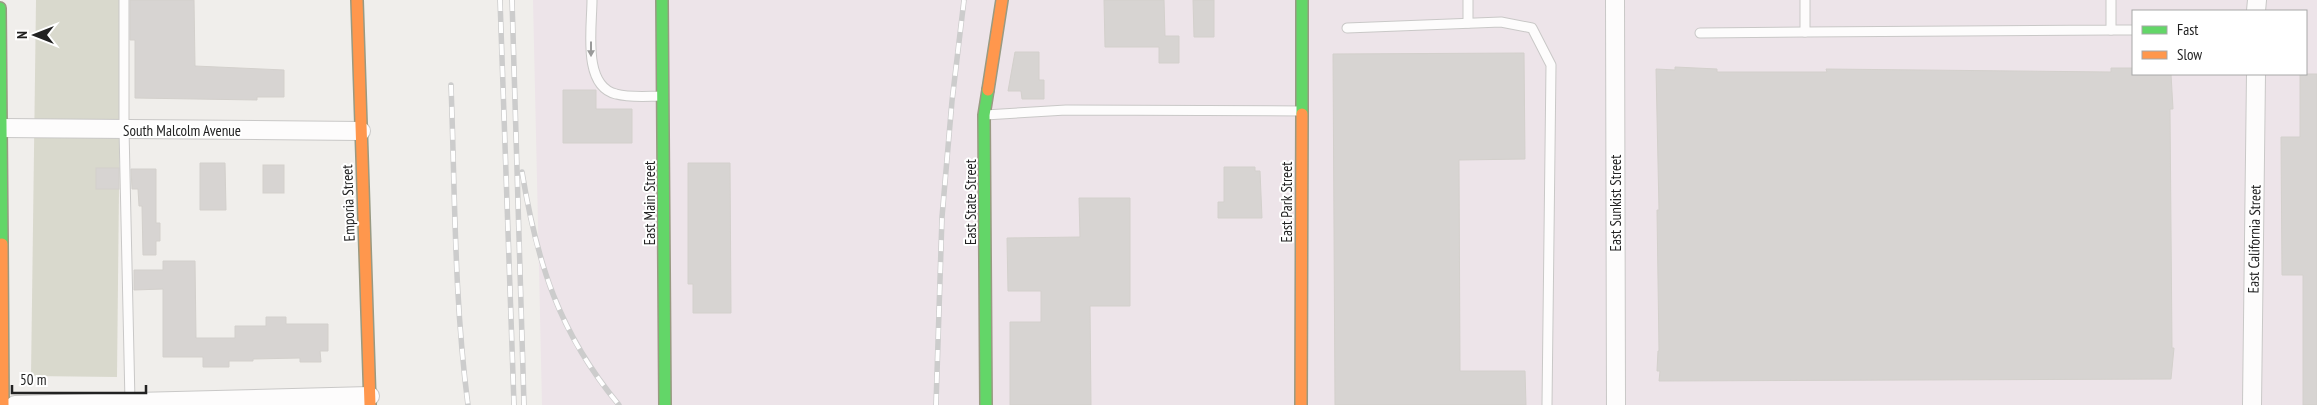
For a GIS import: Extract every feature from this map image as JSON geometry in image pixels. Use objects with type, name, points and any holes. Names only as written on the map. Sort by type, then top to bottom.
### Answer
[{"type":"street","name":"Emporia Street","points":[[357,0],[370,400]]},
{"type":"street","name":"East Main Street","points":[[662,0],[665,405]]},
{"type":"street","name":"East State Street","points":[[986,405],[984,115],[1002,0]]},
{"type":"street","name":"East Park Street","points":[[1301,405],[1302,0]]},
{"type":"street","name":"East Sunkist Street","points":[[1615,0],[1616,405]]},
{"type":"street","points":[[0,8],[3,405]]},
{"type":"street","name":"East California Street","points":[[2252,405],[2256,75]]},
{"type":"street","name":"South Malcolm Avenue","points":[[2,128],[361,131]]},
{"type":"street","points":[[15,405],[370,400]]},
{"type":"lane","points":[[124,0],[124,129],[130,402]]},
{"type":"lane","points":[[592,0],[591,62],[596,79],[607,91],[616,94],[663,96]]},
{"type":"lane","points":[[1468,0],[1468,23]]},
{"type":"lane","points":[[1805,0],[1805,32]]},
{"type":"lane","points":[[2111,0],[2111,30]]},
{"type":"lane","points":[[1347,28],[1502,22],[1532,28],[1552,65],[1547,405]]},
{"type":"lane","points":[[1700,33],[2132,30]]},
{"type":"lane","points":[[984,115],[1066,110],[1302,111]]},
{"type":"shaded area","points":[[36,0],[121,0],[117,377],[31,376]]},
{"type":"shaded area","points":[[533,0],[2317,0],[2317,405],[542,405]]},
{"type":"building","points":[[130,0],[194,0],[195,66],[284,70],[284,97],[257,97],[257,100],[135,98],[135,40],[130,40]]},
{"type":"building","points":[[1104,0],[1164,0],[1165,36],[1179,36],[1179,63],[1159,63],[1159,47],[1105,47]]},
{"type":"building","points":[[1193,0],[1214,0],[1214,37],[1194,37]]},
{"type":"building","points":[[1015,52],[1039,52],[1039,80],[1044,80],[1044,99],[1022,99],[1021,91],[1008,91]]},
{"type":"building","points":[[1524,53],[1525,159],[1459,160],[1460,371],[1525,371],[1526,405],[1335,405],[1333,54]]},
{"type":"building","points":[[1675,67],[1717,69],[1717,72],[1827,72],[1826,69],[2111,72],[2111,68],[2132,68],[2132,75],[2171,75],[2173,109],[2170,109],[2172,348],[2174,348],[2171,379],[1659,381],[1660,371],[1657,371],[1659,351],[1657,210],[1659,210],[1656,69],[1675,70]]},
{"type":"building","points":[[2317,74],[2317,405],[2303,405],[2303,275],[2282,275],[2281,137],[2300,137],[2300,75]]},
{"type":"building","points":[[563,90],[596,90],[596,109],[632,109],[632,143],[563,143]]},
{"type":"building","points":[[200,163],[225,163],[226,210],[200,210]]},
{"type":"building","points":[[688,163],[730,163],[731,313],[693,313],[693,284],[688,284]]},
{"type":"building","points":[[263,165],[284,165],[284,193],[263,193]]},
{"type":"building","points":[[1224,167],[1255,167],[1255,171],[1260,171],[1262,218],[1218,218],[1218,202],[1224,202]]},
{"type":"building","points":[[96,168],[119,168],[119,189],[96,189]]},
{"type":"building","points":[[131,169],[156,169],[156,223],[160,223],[160,241],[156,241],[156,255],[143,255],[142,206],[139,206],[138,189],[132,189]]},
{"type":"building","points":[[1079,198],[1130,198],[1130,306],[1090,306],[1091,405],[1010,405],[1010,322],[1041,322],[1041,291],[1008,291],[1007,238],[1080,237]]},
{"type":"building","points":[[163,261],[195,261],[196,338],[235,338],[235,326],[266,326],[266,317],[286,317],[286,324],[328,324],[328,351],[320,351],[321,362],[300,362],[300,358],[253,359],[253,361],[229,361],[229,367],[203,367],[203,357],[163,357],[163,289],[134,290],[134,270],[163,270]]},
{"type":"railway","points":[[500,0],[514,405]]},
{"type":"railway","points":[[512,0],[524,405]]},
{"type":"railway","points":[[936,405],[942,217],[952,101],[964,0]]},
{"type":"railway","points":[[451,85],[460,325],[468,405]]},
{"type":"railway","points":[[522,172],[535,237],[543,267],[554,296],[566,324],[581,351],[598,378],[619,405]]},
{"type":"traffic: fast","points":[[662,0],[665,405]]},
{"type":"traffic: fast","points":[[1302,0],[1302,114]]},
{"type":"traffic: fast","points":[[0,8],[2,244]]},
{"type":"traffic: fast","points":[[986,405],[984,115],[988,90]]},
{"type":"traffic: slow","points":[[357,0],[370,405]]},
{"type":"traffic: slow","points":[[988,90],[1002,0]]},
{"type":"traffic: slow","points":[[1301,405],[1302,114]]},
{"type":"traffic: slow","points":[[2,244],[3,405]]}]
